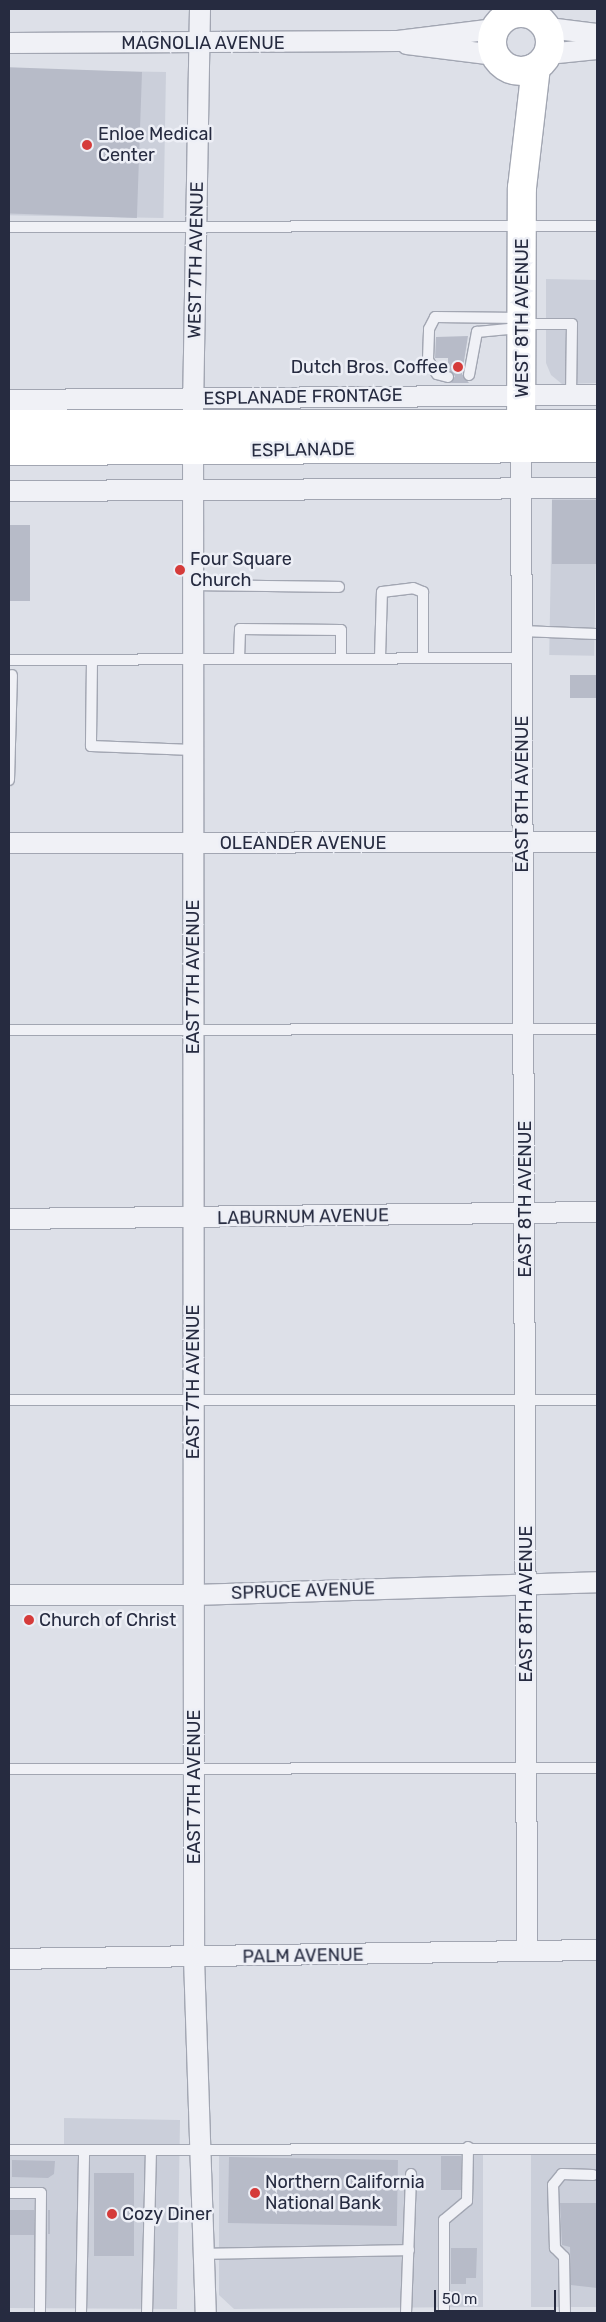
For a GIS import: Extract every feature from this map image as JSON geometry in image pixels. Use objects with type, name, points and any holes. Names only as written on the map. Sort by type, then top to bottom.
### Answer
[{"type":"main road","points":[[503,35],[541,35]]},
{"type":"main road","points":[[503,35],[541,35]]},
{"type":"main road","name":"WEST 8TH AVENUE","points":[[503,35],[522,188]]},
{"type":"main road","name":"WEST 8TH AVENUE","points":[[521,436],[522,188],[541,35]]},
{"type":"main road","name":"ESPLANADE","points":[[9,424],[193,411],[521,436],[597,448]]},
{"type":"main road","name":"ESPLANADE","points":[[9,451],[194,451],[521,436],[597,424]]},
{"type":"street","name":"WEST 7TH AVENUE","points":[[194,451],[193,411],[200,9]]},
{"type":"street","points":[[541,35],[597,34]]},
{"type":"street","name":"MAGNOLIA AVENUE","points":[[9,43],[398,41],[503,35]]},
{"type":"street","points":[[541,35],[597,49]]},
{"type":"street","name":"ESPLANADE FRONTAGE","points":[[9,400],[193,411],[522,395],[597,395]]},
{"type":"street","name":"EAST 8TH AVENUE","points":[[521,436],[519,487],[526,1212],[527,1951]]},
{"type":"street","name":"EAST 7TH AVENUE","points":[[194,451],[194,1958],[202,2254],[206,2313]]},
{"type":"street","points":[[9,491],[597,488]]},
{"type":"street","name":"OLEANDER AVENUE","points":[[9,843],[597,842]]},
{"type":"street","name":"LABURNUM AVENUE","points":[[9,1219],[193,1219],[597,1212]]},
{"type":"street","name":"SPRUCE AVENUE","points":[[9,1595],[194,1595],[597,1582]]},
{"type":"street","name":"PALM AVENUE","points":[[9,1959],[194,1958],[597,1950]]},
{"type":"lane","points":[[9,227],[196,229],[597,226]]},
{"type":"lane","points":[[448,377],[437,374],[428,360],[429,329],[435,317],[522,324],[572,324],[571,395]]},
{"type":"lane","points":[[469,375],[477,332],[522,324]]},
{"type":"lane","points":[[194,585],[339,587]]},
{"type":"lane","points":[[380,658],[382,592],[413,588],[423,592],[423,658]]},
{"type":"lane","points":[[239,659],[240,629],[341,630],[342,658]]},
{"type":"lane","points":[[521,631],[597,634]]},
{"type":"lane","points":[[9,660],[521,658]]},
{"type":"lane","points":[[92,660],[91,746],[193,750]]},
{"type":"lane","points":[[9,780],[12,675]]},
{"type":"lane","points":[[9,1030],[597,1029]]},
{"type":"lane","points":[[9,1400],[597,1400]]},
{"type":"lane","points":[[9,1769],[194,1767],[597,1768]]},
{"type":"lane","points":[[444,2313],[444,2220],[467,2201],[468,2147]]},
{"type":"lane","points":[[9,2150],[468,2147],[597,2149]]},
{"type":"lane","points":[[81,2313],[84,2150]]},
{"type":"lane","points":[[147,2313],[150,2150]]},
{"type":"lane","points":[[406,2313],[411,2174]]},
{"type":"lane","points":[[565,2313],[564,2257],[555,2248],[553,2185],[562,2174],[593,2175]]},
{"type":"lane","points":[[9,2193],[41,2193],[40,2313]]},
{"type":"lane","points":[[202,2254],[408,2250]]},
{"type":"shaded area","name":"Enloe Medical Center","points":[[9,69],[166,72],[163,218],[9,215]]},
{"type":"shaded area","points":[[546,279],[597,280],[597,383],[562,384],[551,375],[546,363]]},
{"type":"shaded area","points":[[552,495],[597,496],[594,656],[549,655]]},
{"type":"shaded area","points":[[64,2118],[180,2120],[177,2309],[9,2308],[9,2154],[64,2153]]},
{"type":"shaded area","points":[[483,2152],[483,2307],[234,2309],[219,2295],[219,2155]]},
{"type":"shaded area","points":[[531,2153],[597,2153],[597,2307],[531,2307]]},
{"type":"building","name":"Enloe Medical Center","points":[[9,67],[142,72],[137,218],[9,213]]},
{"type":"building","name":"Dutch Bros. Coffee","points":[[468,336],[462,374],[469,383],[451,383],[455,376],[448,370],[448,358],[435,358],[436,337]]},
{"type":"building","points":[[552,500],[597,500],[597,564],[552,564]]},
{"type":"building","points":[[9,525],[30,525],[30,601],[9,601]]},
{"type":"building","points":[[570,675],[597,675],[597,698],[570,698]]},
{"type":"building","points":[[441,2156],[461,2156],[461,2190],[441,2190]]},
{"type":"building","points":[[229,2157],[398,2160],[397,2226],[228,2223]]},
{"type":"building","points":[[12,2160],[55,2161],[54,2174],[48,2178],[12,2177]]},
{"type":"building","name":"Cozy Diner","points":[[94,2173],[134,2173],[134,2256],[94,2256]]},
{"type":"building","points":[[560,2203],[597,2203],[597,2288],[571,2285],[570,2247],[562,2245]]},
{"type":"building","points":[[9,2210],[34,2210],[34,2235],[9,2235]]},
{"type":"building","points":[[48,2210],[50,2210],[50,2234],[48,2234]]},
{"type":"building","points":[[451,2248],[477,2248],[476,2278],[466,2278],[466,2284],[451,2284]]},
{"type":"place","name":"Enloe Medical Center","points":[[87,145]]},
{"type":"place","name":"Dutch Bros. Coffee","points":[[458,367]]},
{"type":"place","name":"Four Square Church","points":[[180,570]]},
{"type":"place","name":"Church of Christ","points":[[29,1620]]},
{"type":"place","name":"Northern California National Bank","points":[[255,2193]]},
{"type":"place","name":"Cozy Diner","points":[[112,2214]]}]
